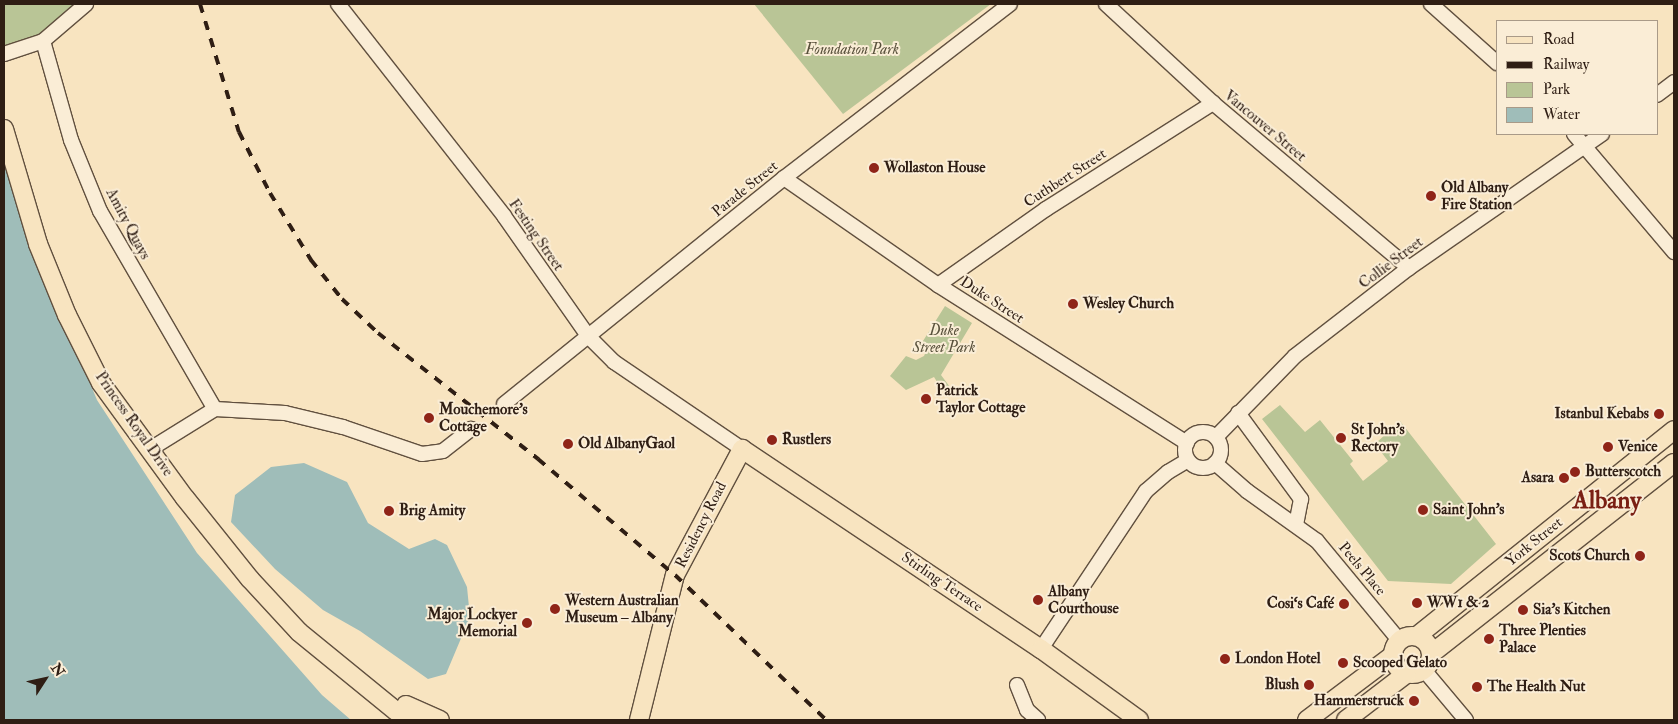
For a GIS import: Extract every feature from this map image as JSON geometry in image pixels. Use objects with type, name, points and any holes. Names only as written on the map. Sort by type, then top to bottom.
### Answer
[{"type":"main road","name":"Princess Royal Drive","points":[[4,129],[38,244],[67,315],[101,383],[152,448],[185,498],[250,579],[300,632],[396,711],[414,720]]},
{"type":"main road","name":"York Street","points":[[1417,636],[1674,430]]},
{"type":"main road","name":"Residency Road","points":[[639,720],[666,608],[679,567],[742,449]]},
{"type":"main road","name":"Stirling Terrace","points":[[742,449],[1041,649],[1139,720]]},
{"type":"main road","name":"York Street","points":[[1431,654],[1674,463]]},
{"type":"main road","points":[[1307,720],[1392,656],[1399,640],[1417,636],[1427,643],[1431,654],[1424,670],[1406,674],[1346,720]]},
{"type":"main road","points":[[1392,656],[1396,667],[1406,674]]},
{"type":"main road","name":"Princess Royal Drive","points":[[345,669],[420,713],[440,720]]},
{"type":"street","points":[[4,54],[43,41],[86,4]]},
{"type":"street","name":"Festing Street","points":[[338,4],[379,52],[504,216],[588,336],[614,362],[742,449]]},
{"type":"street","name":"Parade Street","points":[[504,404],[784,178],[1010,4]]},
{"type":"street","name":"Vancouver Street","points":[[1106,4],[1213,104],[1409,268]]},
{"type":"street","points":[[1431,4],[1496,63]]},
{"type":"street","name":"Amity Quays","points":[[43,41],[71,140],[100,211],[215,409]]},
{"type":"street","points":[[1658,94],[1674,82]]},
{"type":"street","name":"Cuthbert Street","points":[[938,285],[1046,209],[1213,104]]},
{"type":"street","points":[[1575,135],[1586,145],[1674,252]]},
{"type":"street","name":"Collie Street","points":[[1216,437],[1295,356],[1409,268],[1601,135]]},
{"type":"street","name":"Duke Street","points":[[784,178],[938,285],[1187,443]]},
{"type":"street","points":[[152,448],[215,409],[284,412],[343,427],[422,454],[443,451],[471,430]]},
{"type":"street","points":[[1238,413],[1301,499],[1296,524]]},
{"type":"street","points":[[1201,432],[1216,437],[1221,448],[1215,463],[1204,468],[1188,460],[1187,443],[1201,432]]},
{"type":"street","points":[[1041,649],[1146,491],[1168,472],[1188,460]]},
{"type":"street","name":"Peels Place","points":[[1215,463],[1247,491],[1296,524],[1330,555],[1399,640]]},
{"type":"street","points":[[1424,670],[1466,720]]},
{"type":"street","points":[[1016,685],[1027,710],[1038,720]]},
{"type":"green space","points":[[4,4],[75,4],[77,11],[43,41],[4,49]]},
{"type":"green space","name":"Foundation Park","points":[[754,4],[991,4],[843,114]]},
{"type":"green space","name":"Duke Street Park","points":[[945,306],[972,323],[941,375],[950,387],[946,396],[934,377],[906,390],[890,376],[906,356],[916,360],[924,356],[927,349],[923,341]]},
{"type":"green space","points":[[1280,405],[1305,432],[1320,420],[1353,461],[1350,464],[1363,481],[1388,461],[1375,444],[1400,421],[1496,544],[1451,584],[1388,581],[1262,419]]},
{"type":"water","points":[[4,147],[34,248],[97,400],[197,553],[322,695],[351,720],[4,720]]},
{"type":"water","points":[[304,463],[347,482],[368,523],[409,549],[435,539],[447,545],[467,587],[470,617],[446,674],[428,679],[360,631],[323,610],[275,569],[231,522],[235,495],[271,467]]},
{"type":"railway","points":[[200,4],[239,132],[270,193],[311,260],[342,299],[378,333],[538,459],[675,575],[826,720]]},
{"type":"place","name":"Wollaston House","points":[[874,168]]},
{"type":"place","name":"Old Albany Fire Station","points":[[1431,196]]},
{"type":"place","name":"Wesley Church","points":[[1073,304]]},
{"type":"place","name":"Patrick Taylor Cottage","points":[[926,399]]},
{"type":"place","name":"Istanbul Kebabs","points":[[1659,414]]},
{"type":"place","name":"Mouchemore's Cottage","points":[[429,418]]},
{"type":"place","name":"St John's Rectory","points":[[1341,438]]},
{"type":"place","name":"Rustlers","points":[[772,440]]},
{"type":"place","name":"Old AlbanyGaol","points":[[568,444]]},
{"type":"place","name":"Venice","points":[[1608,447]]},
{"type":"place","name":"Butterscotch","points":[[1575,472]]},
{"type":"place","name":"Asara","points":[[1564,478]]},
{"type":"place","name":"Saint John’s","points":[[1423,510]]},
{"type":"place","name":"Brig Amity","points":[[389,511]]},
{"type":"place","name":"Scots Church","points":[[1640,556]]},
{"type":"place","name":"Albany Courthouse","points":[[1038,600]]},
{"type":"place","name":"WW1 & 2","points":[[1417,603]]},
{"type":"place","name":"Cosi‘s Café","points":[[1344,604]]},
{"type":"place","name":"Western Australian Museum – Albany","points":[[555,609]]},
{"type":"place","name":"Sia's Kitchen","points":[[1523,610]]},
{"type":"place","name":"Major Lockyer Memorial","points":[[527,623]]},
{"type":"place","name":"Three Plenties Palace","points":[[1489,639]]},
{"type":"place","name":"London Hotel","points":[[1225,659]]},
{"type":"place","name":"Scooped Gelato","points":[[1343,663]]},
{"type":"place","name":"Blush","points":[[1309,685]]},
{"type":"place","name":"The Health Nut","points":[[1477,687]]},
{"type":"place","name":"Hammerstruck","points":[[1414,701]]},
{"type":"district","name":"Albany","points":[[1607,501]]}]
